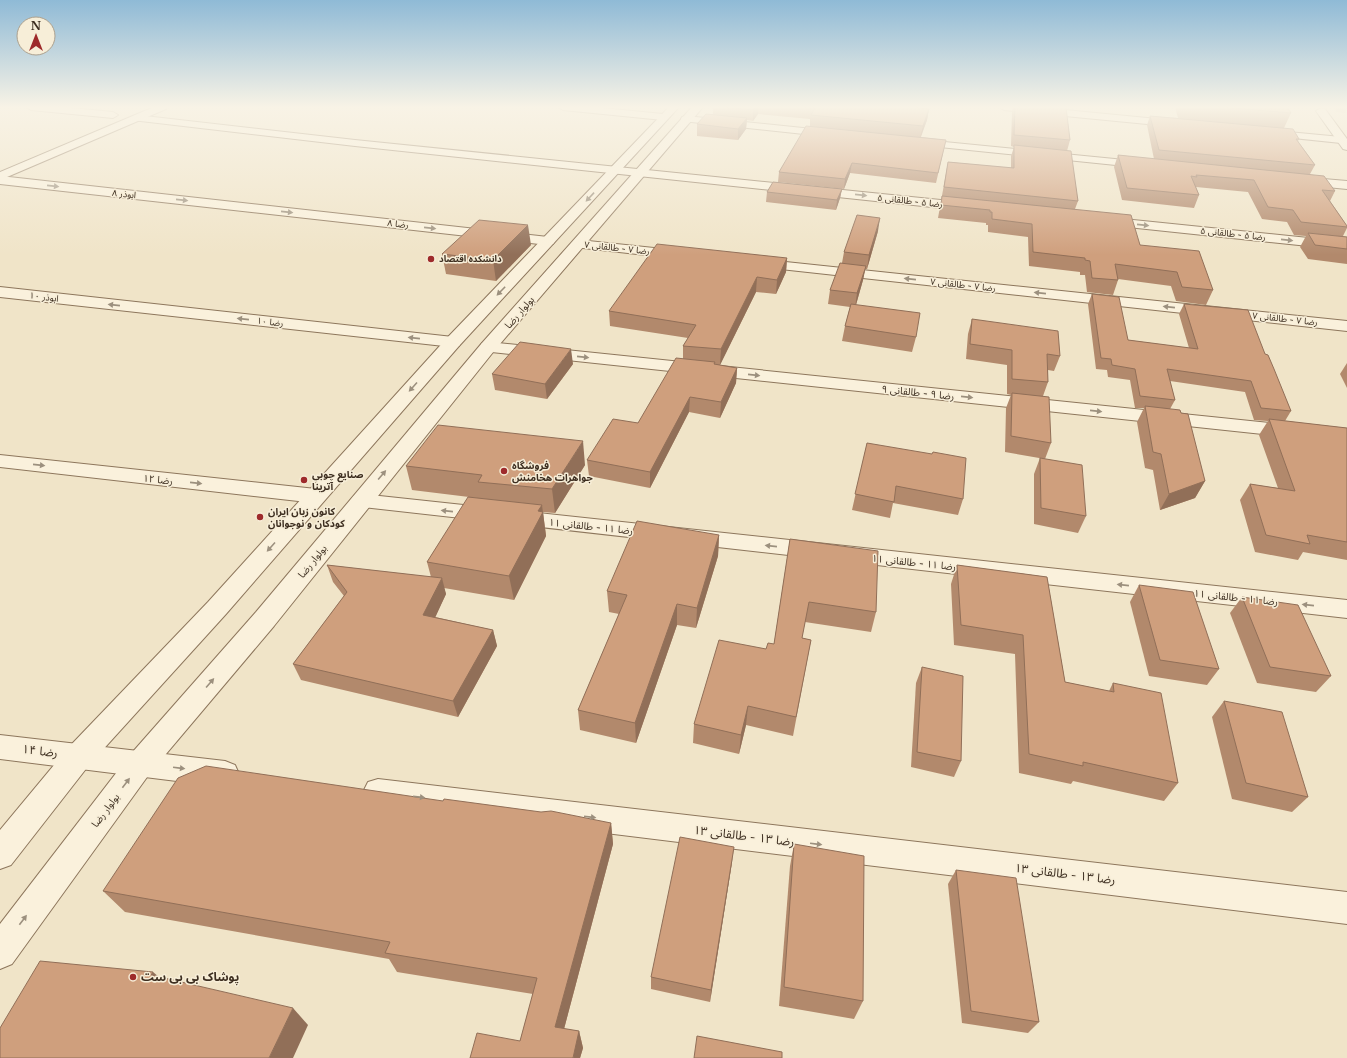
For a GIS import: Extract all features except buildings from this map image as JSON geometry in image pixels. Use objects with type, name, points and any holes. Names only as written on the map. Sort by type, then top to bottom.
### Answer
[{"type":"street","points":[[0,176],[39,156]]},
{"type":"street","name":"رضا ۵ - طالقانی ۵","points":[[484,156],[982,208]]},
{"type":"street","points":[[0,854],[80,756],[217,608],[453,342],[615,170],[631,156]]},
{"type":"street","name":"بولوار رضا","points":[[0,952],[140,764],[265,619],[488,347],[641,173],[652,156]]},
{"type":"street","points":[[1061,156],[1158,166]]},
{"type":"street","name":"ابوذر ۸","points":[[0,180],[248,208]]},
{"type":"street","points":[[1292,180],[1347,185]]},
{"type":"street","name":"رضا ۸","points":[[248,208],[548,241]]},
{"type":"street","name":"رضا ۵ - طالقانی ۵","points":[[1093,220],[1347,246]]},
{"type":"street","name":"رضا ۷ - طالقانی ۷","points":[[579,244],[698,257]]},
{"type":"street","name":"رضا ۷ - طالقانی ۷","points":[[745,262],[1347,326]]},
{"type":"street","name":"ابوذر ۱۰","points":[[0,292],[88,302]]},
{"type":"street","name":"رضا ۱۰","points":[[88,302],[488,347]]},
{"type":"street","name":"رضا ۹ - طالقانی ۹","points":[[488,347],[1347,437]]},
{"type":"street","name":"رضا ۱۲","points":[[0,461],[316,496]]},
{"type":"street","name":"رضا ۱۱ - طالقانی ۱۱","points":[[361,501],[1347,609]]},
{"type":"street","name":"رضا ۱۴","points":[[0,747],[140,764]]},
{"type":"street","points":[[140,764],[251,777]]},
{"type":"street","name":"رضا ۱۳ - طالقانی ۱۳","points":[[354,789],[1347,908]]},
{"type":"place","name":"دانشکده اقتصاد","points":[[431,259]]},
{"type":"place","name":"فروشگاه جواهرات هخامنش","points":[[504,471]]},
{"type":"place","name":"صنایع چوبی آترینا","points":[[304,480]]},
{"type":"place","name":"کانون زبان ایران کودکان و نوجوانان","points":[[260,517]]},
{"type":"place","name":"پوشاک بی بی ست","points":[[133,977]]}]
